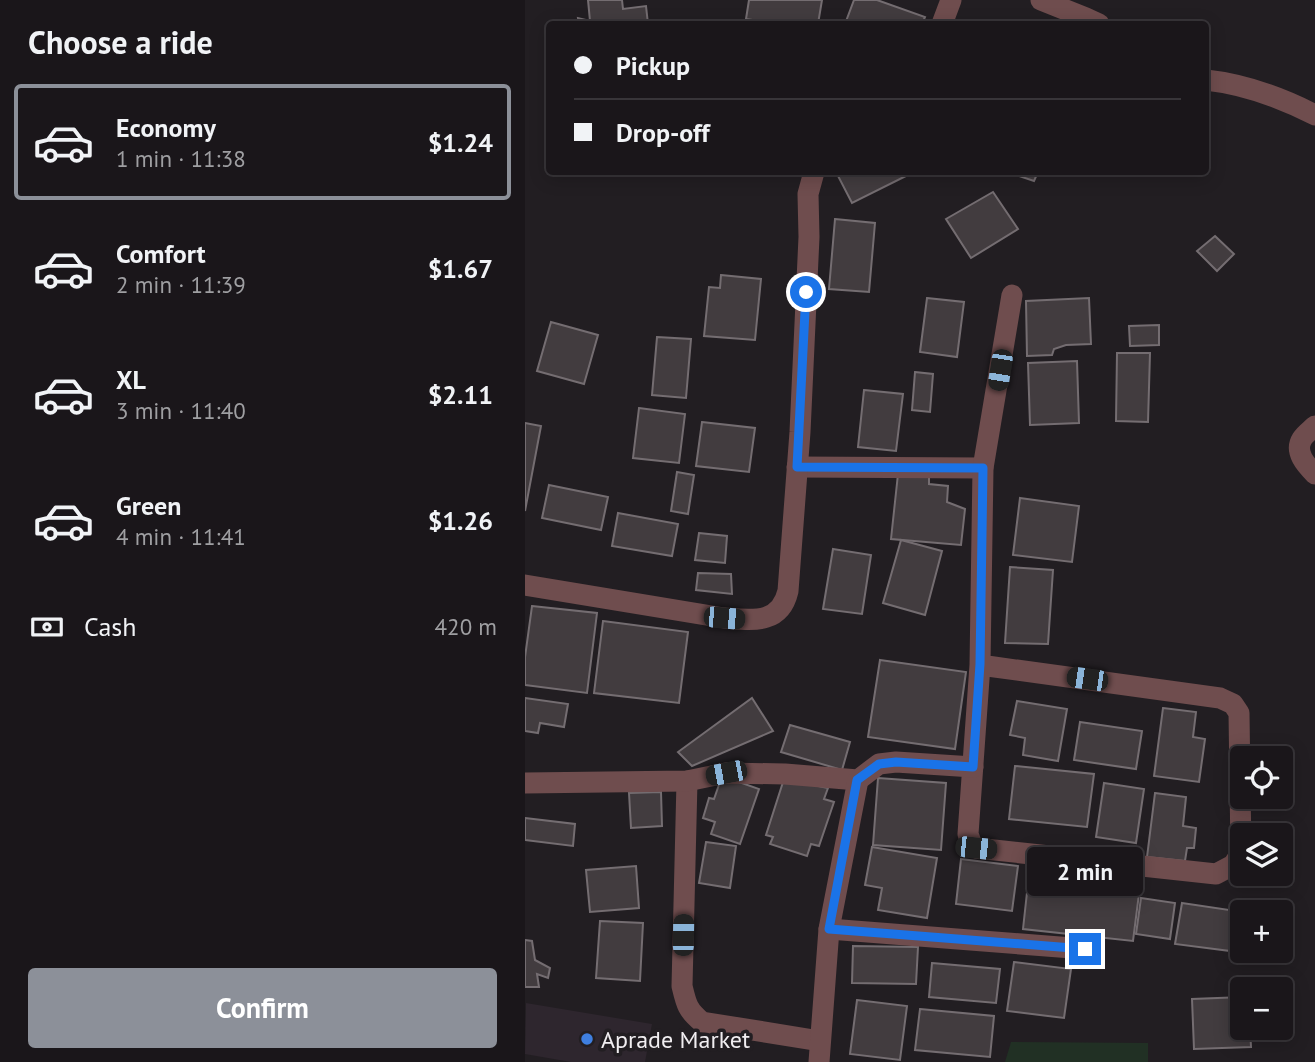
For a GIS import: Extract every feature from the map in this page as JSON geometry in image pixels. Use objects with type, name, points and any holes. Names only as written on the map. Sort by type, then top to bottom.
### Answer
[{"type":"street","points":[[943,21],[951,0]]},
{"type":"street","points":[[1041,0],[1092,21]]},
{"type":"street","points":[[1209,80],[1253,90],[1315,115]]},
{"type":"street","points":[[525,585],[755,621],[768,617],[785,603],[797,467],[809,251],[809,194],[813,175]]},
{"type":"street","points":[[980,664],[1220,698],[1233,704],[1239,713],[1241,853],[1233,865],[1216,874],[976,848],[972,845],[968,834],[980,664],[983,468],[1012,295]]},
{"type":"street","points":[[1315,426],[1302,439],[1299,449],[1301,457],[1315,474]]},
{"type":"street","points":[[797,467],[983,468]]},
{"type":"street","points":[[525,783],[687,781],[726,773],[785,774],[857,780],[879,764],[896,762],[973,767]]},
{"type":"street","points":[[819,1062],[829,929],[857,780]]},
{"type":"street","points":[[687,781],[682,986],[687,1006],[702,1022],[820,1041]]},
{"type":"street","points":[[829,929],[1085,949]]},
{"type":"shaded area","name":"Aprade Market","points":[[526,1003],[652,1024],[645,1062],[571,1062],[525,1054]]},
{"type":"green space","points":[[1011,1042],[1148,1043],[1148,1062],[1005,1062]]},
{"type":"building","points":[[588,0],[622,0],[623,9],[646,6],[648,21],[590,21]]},
{"type":"building","points":[[749,0],[822,0],[818,21],[746,19]]},
{"type":"building","points":[[854,0],[877,0],[925,17],[923,21],[846,21]]},
{"type":"building","points":[[838,175],[908,175],[852,203]]},
{"type":"building","points":[[1016,175],[1037,175],[1034,181]]},
{"type":"building","points":[[993,192],[1018,229],[971,258],[946,219]]},
{"type":"building","points":[[835,219],[875,223],[869,292],[829,289]]},
{"type":"building","points":[[1215,236],[1234,254],[1217,271],[1197,251]]},
{"type":"building","points":[[721,275],[761,279],[755,340],[704,336],[709,287],[720,288]]},
{"type":"building","points":[[927,298],[964,302],[957,357],[920,352]]},
{"type":"building","points":[[1089,298],[1091,344],[1066,345],[1054,349],[1052,355],[1027,356],[1026,301]]},
{"type":"building","points":[[551,322],[598,335],[584,384],[537,371]]},
{"type":"building","points":[[1159,325],[1159,345],[1130,346],[1129,326]]},
{"type":"building","points":[[657,337],[691,339],[686,398],[652,395]]},
{"type":"building","points":[[1117,353],[1150,353],[1148,422],[1116,421]]},
{"type":"building","points":[[1077,361],[1079,423],[1030,425],[1028,363]]},
{"type":"building","points":[[915,372],[933,374],[930,412],[912,410]]},
{"type":"building","points":[[864,390],[903,394],[896,451],[858,447]]},
{"type":"building","points":[[639,408],[685,414],[679,463],[633,458]]},
{"type":"building","points":[[702,422],[755,428],[749,472],[696,466]]},
{"type":"building","points":[[525,423],[541,426],[525,511]]},
{"type":"building","points":[[677,472],[694,475],[688,514],[671,511]]},
{"type":"building","points":[[898,474],[929,477],[929,484],[948,486],[947,502],[965,509],[961,545],[891,539]]},
{"type":"building","points":[[549,485],[608,497],[601,530],[542,518]]},
{"type":"building","points":[[1020,498],[1079,506],[1072,562],[1013,555]]},
{"type":"building","points":[[618,513],[678,524],[672,556],[612,546]]},
{"type":"building","points":[[699,533],[727,536],[725,563],[695,560]]},
{"type":"building","points":[[901,540],[942,551],[925,615],[883,603]]},
{"type":"building","points":[[833,549],[871,555],[862,614],[823,609]]},
{"type":"building","points":[[1010,567],[1053,570],[1048,644],[1005,643]]},
{"type":"building","points":[[698,573],[731,574],[732,594],[696,590]]},
{"type":"building","points":[[532,606],[597,613],[587,693],[525,685],[525,657]]},
{"type":"building","points":[[603,621],[688,632],[679,703],[594,693]]},
{"type":"building","points":[[880,660],[966,672],[955,749],[868,737]]},
{"type":"building","points":[[525,698],[568,704],[564,727],[540,723],[538,733],[525,731]]},
{"type":"building","points":[[752,698],[773,731],[692,766],[678,752]]},
{"type":"building","points":[[1017,701],[1067,709],[1058,761],[1023,755],[1025,738],[1010,735]]},
{"type":"building","points":[[1163,708],[1196,712],[1193,737],[1205,739],[1199,782],[1154,776]]},
{"type":"building","points":[[1080,722],[1142,731],[1136,769],[1074,760]]},
{"type":"building","points":[[790,725],[850,742],[842,770],[781,752]]},
{"type":"building","points":[[1015,766],[1094,774],[1087,827],[1009,819]]},
{"type":"building","points":[[722,776],[759,789],[740,844],[711,834],[715,822],[703,818],[709,798],[714,799]]},
{"type":"building","points":[[878,778],[946,783],[941,850],[873,845]]},
{"type":"building","points":[[784,779],[828,788],[824,799],[834,802],[819,846],[811,844],[807,856],[770,844],[773,837],[766,835]]},
{"type":"building","points":[[1104,783],[1144,789],[1136,843],[1096,837]]},
{"type":"building","points":[[661,792],[662,826],[631,828],[629,793]]},
{"type":"building","points":[[1155,793],[1186,797],[1183,826],[1196,828],[1194,848],[1187,848],[1185,861],[1147,857]]},
{"type":"building","points":[[525,818],[575,824],[573,846],[525,840]]},
{"type":"building","points":[[706,842],[736,846],[730,888],[699,883]]},
{"type":"building","points":[[872,847],[937,858],[927,918],[878,910],[882,888],[865,885]]},
{"type":"building","points":[[961,859],[1018,866],[1012,911],[956,904]]},
{"type":"building","points":[[1030,865],[1141,878],[1133,941],[1023,929]]},
{"type":"building","points":[[636,866],[639,908],[590,912],[586,870]]},
{"type":"building","points":[[1141,898],[1175,903],[1170,939],[1136,934]]},
{"type":"building","points":[[1182,903],[1230,910],[1230,951],[1175,944]]},
{"type":"building","points":[[600,921],[643,923],[640,981],[596,978]]},
{"type":"building","points":[[525,940],[532,941],[535,960],[550,968],[548,978],[537,974],[539,987],[525,987]]},
{"type":"building","points":[[853,946],[918,947],[916,984],[852,983]]},
{"type":"building","points":[[1014,962],[1071,969],[1064,1018],[1007,1011]]},
{"type":"building","points":[[932,963],[1000,969],[996,1003],[929,997]]},
{"type":"building","points":[[1230,998],[1230,1040],[1251,1040],[1251,1047],[1194,1049],[1192,999]]},
{"type":"building","points":[[857,1000],[907,1006],[900,1060],[850,1054]]},
{"type":"building","points":[[920,1009],[994,1016],[990,1057],[915,1050]]},
{"type":"place","name":"Aprade Market","points":[[587,1039]]},
{"type":"route","points":[[806,292],[797,467],[983,468],[980,664],[973,767],[896,762],[879,764],[857,780],[829,929],[1085,949]]}]
